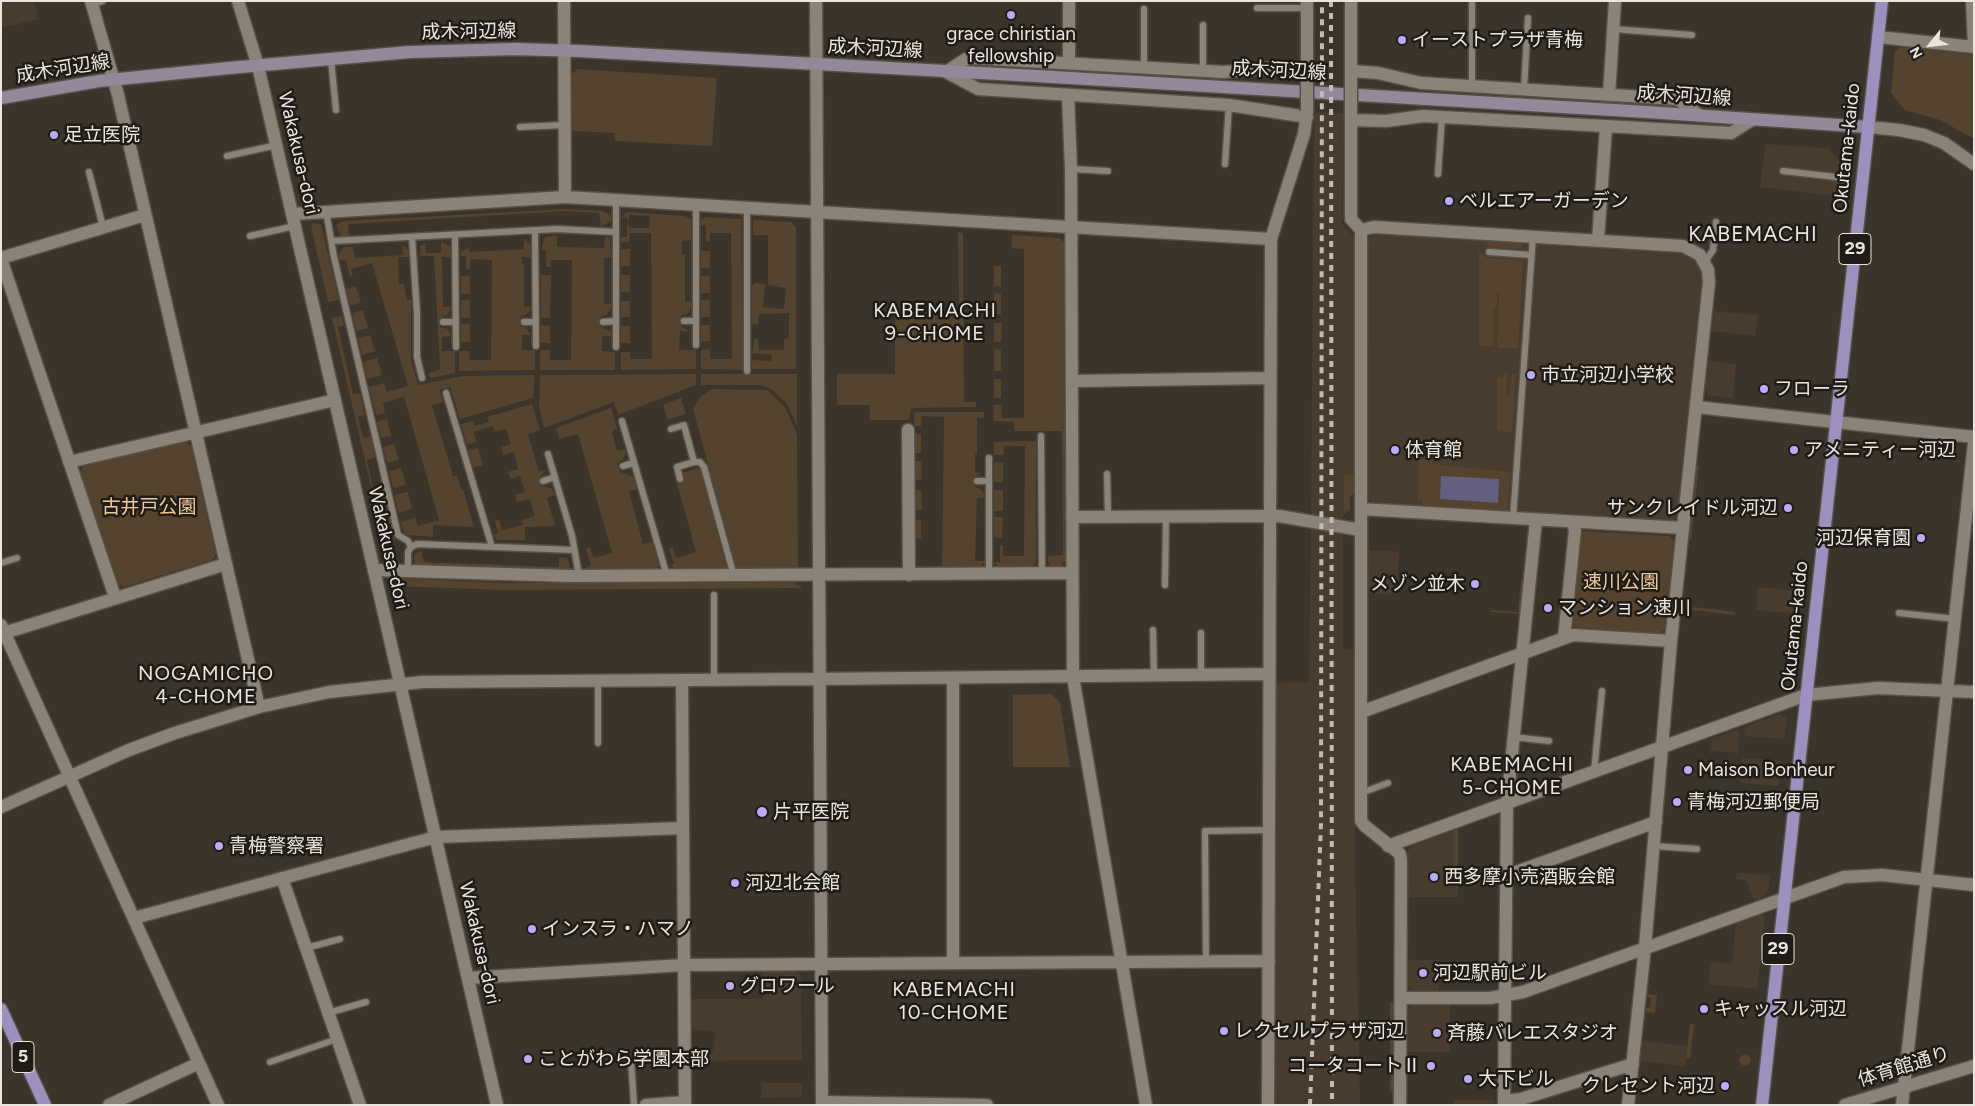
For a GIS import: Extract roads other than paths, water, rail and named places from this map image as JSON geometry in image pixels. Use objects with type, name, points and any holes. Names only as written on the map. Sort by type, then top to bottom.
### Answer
[{"type":"main road","name":"Okutama-kaido","points":[[1762,1105],[1882,1]]},
{"type":"main road","name":"成木河辺線","points":[[1,98],[113,80],[258,66],[471,49],[565,50],[1868,127]]},
{"type":"main road","name":"5","points":[[1,1009],[45,1105]]},
{"type":"street","name":"Wakakusa-dori","points":[[238,1],[258,66],[277,144],[497,1105]]},
{"type":"street","points":[[564,1],[565,197]]},
{"type":"street","points":[[816,1],[822,1103],[987,1105]]},
{"type":"street","points":[[1069,1],[1069,63]]},
{"type":"street","points":[[1351,1],[1351,219],[1361,230],[1361,821],[1388,846],[1400,854],[1401,861],[1400,1105]]},
{"type":"street","points":[[1609,95],[1615,1]]},
{"type":"street","points":[[1878,37],[1974,45],[1972,1]]},
{"type":"street","points":[[95,2],[259,707]]},
{"type":"street","points":[[1268,1105],[1271,239],[1307,114],[1307,4]]},
{"type":"street","points":[[1307,72],[1270,68],[1224,72],[972,58],[966,59],[946,72],[978,89],[1228,105],[1307,114]]},
{"type":"street","points":[[1351,75],[1378,73],[1421,83],[1677,99],[1700,116]]},
{"type":"street","points":[[1068,95],[1071,169],[1073,677],[1146,1105]]},
{"type":"street","points":[[1350,117],[1386,121],[1413,116],[1442,117],[1732,133],[1752,120]]},
{"type":"street","points":[[1598,240],[1606,127]]},
{"type":"street","points":[[1868,127],[1900,130],[1924,135],[1944,143],[1974,164]]},
{"type":"street","points":[[294,220],[326,211],[565,197],[1271,239]]},
{"type":"street","points":[[115,597],[1,259],[145,215]]},
{"type":"street","points":[[1361,230],[1374,227],[1683,246],[1700,255],[1705,262],[1710,279],[1671,641],[1645,947],[1628,1105]]},
{"type":"street","points":[[1072,381],[1270,378]]},
{"type":"street","points":[[69,462],[335,400]]},
{"type":"street","points":[[1696,407],[1974,437]]},
{"type":"street","points":[[908,430],[902,455],[908,575]]},
{"type":"street","points":[[1902,1105],[1974,443]]},
{"type":"street","points":[[1361,509],[1683,528]]},
{"type":"street","points":[[1072,517],[1270,516],[1316,521],[1339,528],[1361,530]]},
{"type":"street","points":[[1536,520],[1507,803],[1504,1103],[1633,1064]]},
{"type":"street","points":[[1564,638],[1575,530],[1573,522]]},
{"type":"street","points":[[218,1105],[3,629],[226,564]]},
{"type":"street","points":[[374,570],[668,577],[1072,574]]},
{"type":"street","points":[[1361,712],[1564,638],[1580,634],[1671,641]]},
{"type":"street","points":[[1,807],[166,736],[216,719],[259,707],[329,692],[401,684],[1269,674]]},
{"type":"street","points":[[952,678],[953,963]]},
{"type":"street","points":[[646,1105],[685,1103],[682,681]]},
{"type":"street","points":[[1388,846],[1806,695],[1878,688],[1974,692]]},
{"type":"street","points":[[1506,876],[1656,822]]},
{"type":"street","points":[[134,918],[436,837],[683,828]]},
{"type":"street","points":[[1401,998],[1490,998],[1522,992],[1827,881],[1854,875],[1882,875],[1974,885]]},
{"type":"street","points":[[282,878],[360,1105]]},
{"type":"street","points":[[468,978],[684,965],[1269,961]]},
{"type":"street","points":[[109,1105],[199,1063]]},
{"type":"street","name":"体育館通り","points":[[1845,1105],[1974,1066]]},
{"type":"lane","points":[[1257,8],[1307,4]]},
{"type":"lane","points":[[1472,4],[1472,87]]},
{"type":"lane","points":[[1144,9],[1144,67]]},
{"type":"lane","points":[[1524,90],[1528,18]]},
{"type":"lane","points":[[1203,25],[1203,71]]},
{"type":"lane","points":[[1613,29],[1692,35]]},
{"type":"lane","points":[[331,60],[336,110]]},
{"type":"lane","points":[[1225,164],[1228,105]]},
{"type":"lane","points":[[1438,174],[1442,117]]},
{"type":"lane","points":[[520,127],[564,125]]},
{"type":"lane","points":[[227,156],[277,144]]},
{"type":"lane","points":[[1071,169],[1108,171]]},
{"type":"lane","points":[[1783,171],[1836,177],[1841,179],[1844,185]]},
{"type":"lane","points":[[89,172],[103,228]]},
{"type":"lane","points":[[616,200],[616,347]]},
{"type":"lane","points":[[696,205],[696,344]]},
{"type":"lane","points":[[747,208],[748,372]]},
{"type":"lane","points":[[326,211],[398,536],[408,541],[411,547]]},
{"type":"lane","points":[[250,236],[294,220]]},
{"type":"lane","points":[[1705,262],[1713,250],[1716,222]]},
{"type":"lane","points":[[332,241],[557,229],[616,232]]},
{"type":"lane","points":[[535,231],[536,346]]},
{"type":"lane","points":[[455,235],[456,347]]},
{"type":"lane","points":[[1513,519],[1531,255],[1534,236]]},
{"type":"lane","points":[[412,237],[417,313],[416,358],[422,378]]},
{"type":"lane","points":[[1489,252],[1531,255]]},
{"type":"lane","points":[[604,322],[616,321]]},
{"type":"lane","points":[[684,321],[696,321]]},
{"type":"lane","points":[[443,322],[456,322]]},
{"type":"lane","points":[[524,322],[536,322]]},
{"type":"lane","points":[[446,393],[492,547]]},
{"type":"lane","points":[[622,421],[668,577]]},
{"type":"lane","points":[[671,429],[684,425],[694,462]]},
{"type":"lane","points":[[1041,436],[1042,573]]},
{"type":"lane","points":[[548,454],[580,576]]},
{"type":"lane","points":[[989,458],[989,574]]},
{"type":"lane","points":[[680,479],[676,467],[694,462],[700,462],[704,467],[734,576]]},
{"type":"lane","points":[[623,466],[634,463]]},
{"type":"lane","points":[[1107,474],[1108,517]]},
{"type":"lane","points":[[543,481],[555,477]]},
{"type":"lane","points":[[977,481],[989,481]]},
{"type":"lane","points":[[1165,585],[1166,517]]},
{"type":"lane","points":[[408,572],[408,552],[416,544],[574,550]]},
{"type":"lane","points":[[1,563],[17,558]]},
{"type":"lane","points":[[714,594],[714,680]]},
{"type":"lane","points":[[1899,613],[1956,619]]},
{"type":"lane","points":[[1153,630],[1154,676]]},
{"type":"lane","points":[[1201,633],[1201,676]]},
{"type":"lane","points":[[598,681],[598,743]]},
{"type":"lane","points":[[1594,772],[1602,691]]},
{"type":"lane","points":[[1513,737],[1549,741]]},
{"type":"lane","points":[[1361,793],[1388,783]]},
{"type":"lane","points":[[1206,961],[1205,831],[1269,830]]},
{"type":"lane","points":[[1654,846],[1697,849]]},
{"type":"lane","points":[[306,948],[340,939]]},
{"type":"lane","points":[[328,1013],[366,1002]]},
{"type":"lane","points":[[270,1062],[337,1039]]},
{"type":"lane","points":[[631,1061],[634,1105]]},
{"type":"railway","points":[[1310,1105],[1321,823],[1322,1]]},
{"type":"railway","points":[[1331,1],[1332,1105]]},
{"type":"place","name":"grace chiristian fellowship","points":[[1011,15]]},
{"type":"place","name":"イーストプラザ青梅","points":[[1402,40]]},
{"type":"place","name":"足立医院","points":[[54,135]]},
{"type":"place","name":"ベルエアーガーデン","points":[[1449,201]]},
{"type":"place","name":"市立河辺小学校","points":[[1531,375]]},
{"type":"place","name":"フローラ","points":[[1764,389]]},
{"type":"place","name":"体育館","points":[[1395,450]]},
{"type":"place","name":"アメニティー河辺","points":[[1794,450]]},
{"type":"place","name":"サンクレイドル河辺","points":[[1788,508]]},
{"type":"place","name":"河辺保育園","points":[[1921,538]]},
{"type":"place","name":"メゾン並木","points":[[1475,584]]},
{"type":"place","name":"マンション速川","points":[[1548,608]]},
{"type":"place","name":"Maison Bonheur","points":[[1688,770]]},
{"type":"place","name":"青梅河辺郵便局","points":[[1677,802]]},
{"type":"place","name":"片平医院","points":[[762,812]]},
{"type":"place","name":"青梅警察署","points":[[219,846]]},
{"type":"place","name":"西多摩小売酒販会館","points":[[1434,877]]},
{"type":"place","name":"河辺北会館","points":[[735,883]]},
{"type":"place","name":"インスラ・ハマノ","points":[[532,929]]},
{"type":"place","name":"河辺駅前ビル","points":[[1423,973]]},
{"type":"place","name":"グロワール","points":[[730,986]]},
{"type":"place","name":"キャッスル河辺","points":[[1704,1009]]},
{"type":"place","name":"レクセルプラザ河辺","points":[[1224,1031]]},
{"type":"place","name":"斉藤バレエスタジオ","points":[[1437,1033]]},
{"type":"place","name":"ことがわら学園本部","points":[[528,1059]]},
{"type":"place","name":"コータコートⅡ","points":[[1431,1066]]},
{"type":"place","name":"大下ビル","points":[[1468,1079]]},
{"type":"place","name":"クレセント河辺","points":[[1725,1086]]},
{"type":"district","name":"KABEMACHI","points":[[1753,235]]},
{"type":"district","name":"KABEMACHI 9-CHOME","points":[[935,322]]},
{"type":"district","name":"NOGAMICHO 4-CHOME","points":[[206,686]]},
{"type":"district","name":"KABEMACHI 5-CHOME","points":[[1512,776]]},
{"type":"district","name":"KABEMACHI 10-CHOME","points":[[954,1002]]},
{"type":"park label","name":"古井戸公園","points":[[149,507]]},
{"type":"park label","name":"速川公園","points":[[1621,582]]}]
